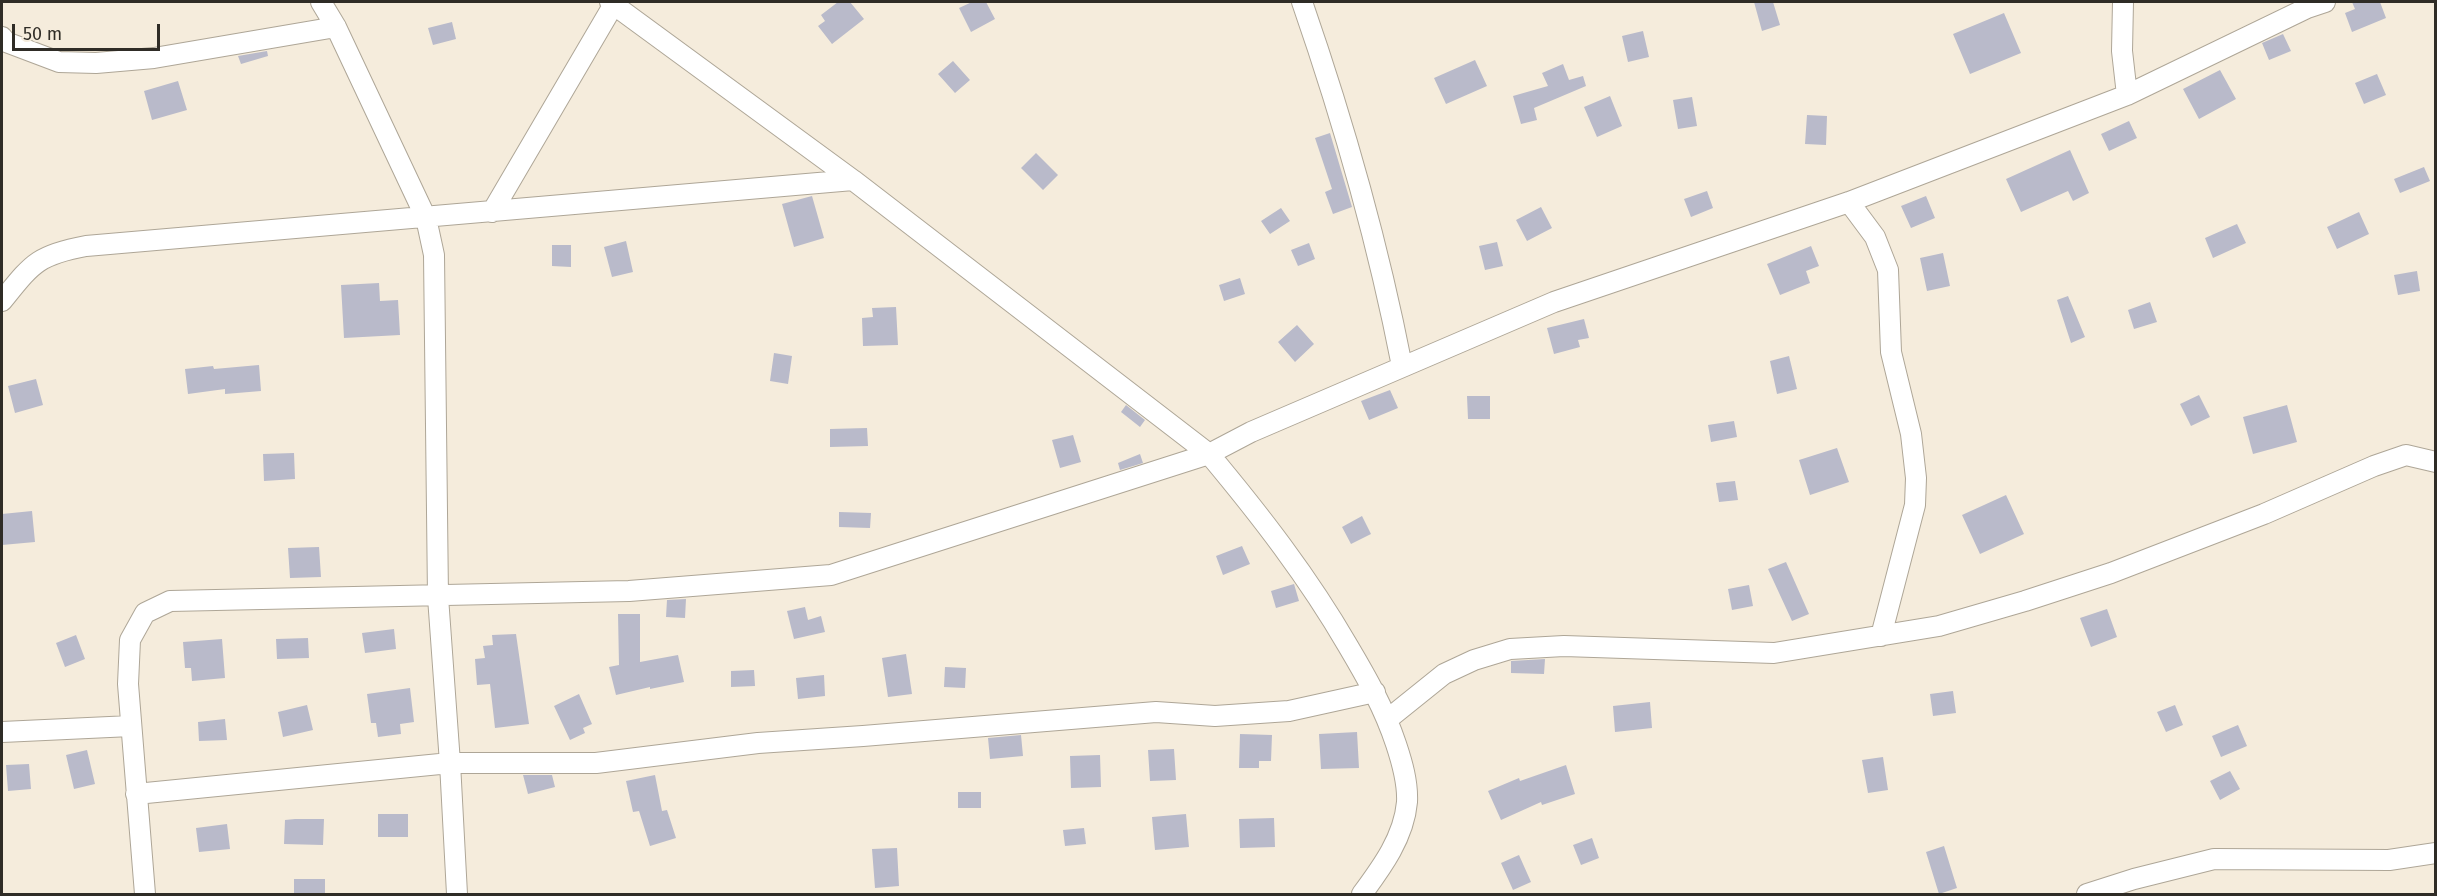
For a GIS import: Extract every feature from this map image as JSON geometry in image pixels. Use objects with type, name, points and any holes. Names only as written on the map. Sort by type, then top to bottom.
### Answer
[{"type":"street","points":[[321,2],[336,27],[426,218],[434,255],[438,597],[457,894]]},
{"type":"street","points":[[492,212],[614,2],[853,180],[1209,454],[1256,510],[1324,605],[1375,692],[1388,719],[1404,766],[1407,801],[1401,829],[1391,851],[1362,894]]},
{"type":"street","points":[[1302,2],[1328,76],[1391,311],[1402,366]]},
{"type":"street","points":[[2123,2],[2122,51],[2127,95]]},
{"type":"street","points":[[145,894],[128,684],[130,640],[145,613],[158,606],[170,602],[629,591],[831,574],[1209,454],[1251,432],[1554,302],[1850,202],[2127,95],[2307,8],[2325,2]]},
{"type":"street","points":[[2,37],[6,42],[59,62],[96,63],[154,58],[336,27]]},
{"type":"street","points":[[2,301],[34,264],[55,252],[86,246],[853,180]]},
{"type":"street","points":[[1850,202],[1875,237],[1888,270],[1891,352],[1911,434],[1916,478],[1915,505],[1881,636]]},
{"type":"street","points":[[1388,719],[1444,674],[1474,660],[1510,649],[1564,646],[1774,653],[1939,626],[2025,602],[2111,573],[2264,514],[2374,466],[2406,456],[2436,462]]},
{"type":"street","points":[[136,794],[450,763],[596,763],[758,742],[885,735],[1156,712],[1215,716],[1289,711],[1375,692]]},
{"type":"street","points":[[2,732],[131,726]]},
{"type":"street","points":[[2087,894],[2134,879],[2214,859],[2389,860],[2436,853]]},
{"type":"building","points":[[838,2],[850,2],[864,19],[832,44],[818,26],[825,21],[821,15]]},
{"type":"building","points":[[972,2],[986,2],[995,19],[971,32],[959,8]]},
{"type":"building","points":[[1754,2],[1773,2],[1780,25],[1762,31]]},
{"type":"building","points":[[2352,2],[2380,2],[2386,18],[2352,32],[2345,13],[2355,9]]},
{"type":"building","points":[[2004,13],[2021,53],[1970,74],[1953,34]]},
{"type":"building","points":[[452,22],[456,39],[433,45],[428,28]]},
{"type":"building","points":[[1643,31],[1649,57],[1628,62],[1622,36]]},
{"type":"building","points":[[2283,34],[2291,51],[2269,60],[2262,43]]},
{"type":"building","points":[[267,51],[268,56],[241,64],[238,56]]},
{"type":"building","points":[[1475,60],[1487,86],[1446,104],[1434,78]]},
{"type":"building","points":[[953,61],[970,80],[955,93],[938,74]]},
{"type":"building","points":[[1563,64],[1569,80],[1583,76],[1586,86],[1534,108],[1537,120],[1521,124],[1513,96],[1548,86],[1542,73]]},
{"type":"building","points":[[2220,70],[2236,99],[2199,119],[2183,89]]},
{"type":"building","points":[[2377,74],[2386,95],[2364,104],[2355,83]]},
{"type":"building","points":[[178,81],[187,110],[152,120],[144,91]]},
{"type":"building","points":[[1610,96],[1622,126],[1597,137],[1584,107]]},
{"type":"building","points":[[1692,97],[1697,126],[1678,129],[1673,100]]},
{"type":"building","points":[[1807,115],[1827,116],[1826,145],[1805,144]]},
{"type":"building","points":[[2129,121],[2137,138],[2109,151],[2101,134]]},
{"type":"building","points":[[1330,133],[1352,207],[1333,214],[1325,192],[1332,189],[1315,138]]},
{"type":"building","points":[[2070,150],[2089,193],[2073,201],[2068,191],[2021,212],[2006,179]]},
{"type":"building","points":[[1036,153],[1058,175],[1043,190],[1021,168]]},
{"type":"building","points":[[2424,167],[2430,181],[2400,193],[2394,179]]},
{"type":"building","points":[[1707,191],[1713,208],[1691,217],[1684,199]]},
{"type":"building","points":[[812,196],[824,238],[794,247],[782,204]]},
{"type":"building","points":[[1926,196],[1935,218],[1911,228],[1901,206]]},
{"type":"building","points":[[1541,207],[1552,228],[1527,241],[1516,220]]},
{"type":"building","points":[[1281,208],[1290,221],[1270,234],[1261,221]]},
{"type":"building","points":[[2359,212],[2369,234],[2337,249],[2327,227]]},
{"type":"building","points":[[2237,224],[2246,243],[2213,258],[2205,238]]},
{"type":"building","points":[[626,241],[633,272],[612,277],[604,247]]},
{"type":"building","points":[[1497,242],[1503,266],[1485,270],[1479,246]]},
{"type":"building","points":[[1309,243],[1315,259],[1298,266],[1291,250]]},
{"type":"building","points":[[552,245],[571,245],[571,267],[552,266]]},
{"type":"building","points":[[1811,246],[1819,266],[1806,271],[1810,283],[1780,295],[1767,264]]},
{"type":"building","points":[[1943,253],[1950,286],[1927,291],[1920,258]]},
{"type":"building","points":[[2417,271],[2420,291],[2398,295],[2394,275]]},
{"type":"building","points":[[1240,278],[1245,294],[1224,301],[1219,285]]},
{"type":"building","points":[[379,283],[380,301],[398,300],[400,335],[344,338],[341,285]]},
{"type":"building","points":[[2068,296],[2085,337],[2071,343],[2057,300]]},
{"type":"building","points":[[2150,302],[2157,322],[2134,329],[2128,310]]},
{"type":"building","points":[[896,307],[898,345],[863,346],[862,318],[873,317],[872,308]]},
{"type":"building","points":[[1584,319],[1589,338],[1578,340],[1580,347],[1554,354],[1547,328]]},
{"type":"building","points":[[1297,325],[1314,344],[1295,362],[1278,342]]},
{"type":"building","points":[[774,353],[792,356],[788,384],[770,381]]},
{"type":"building","points":[[1789,356],[1797,389],[1777,394],[1770,361]]},
{"type":"building","points":[[259,365],[261,391],[225,394],[225,389],[188,394],[185,369]]},
{"type":"building","points":[[36,379],[43,405],[15,413],[8,386]]},
{"type":"building","points":[[1390,390],[1398,408],[1369,420],[1361,401]]},
{"type":"building","points":[[2199,395],[2210,417],[2191,426],[2180,404]]},
{"type":"building","points":[[1467,396],[1490,396],[1490,419],[1468,419]]},
{"type":"building","points":[[1126,405],[1145,420],[1140,427],[1121,412]]},
{"type":"building","points":[[2287,405],[2297,442],[2253,454],[2243,417]]},
{"type":"building","points":[[1734,421],[1737,437],[1711,442],[1708,425]]},
{"type":"building","points":[[867,428],[868,446],[830,447],[830,429]]},
{"type":"building","points":[[1073,435],[1081,462],[1060,468],[1052,440]]},
{"type":"building","points":[[1837,448],[1849,482],[1810,495],[1799,460]]},
{"type":"building","points":[[294,453],[295,479],[264,481],[263,454]]},
{"type":"building","points":[[1140,454],[1143,463],[1120,470],[1118,463]]},
{"type":"building","points":[[1735,481],[1738,500],[1719,502],[1716,483]]},
{"type":"building","points":[[2006,495],[2024,534],[1980,554],[1962,515]]},
{"type":"building","points":[[32,511],[35,542],[2,545],[2,514]]},
{"type":"building","points":[[839,512],[871,513],[870,528],[839,527]]},
{"type":"building","points":[[1362,516],[1371,534],[1351,544],[1342,527]]},
{"type":"building","points":[[1242,546],[1250,564],[1223,575],[1216,556]]},
{"type":"building","points":[[319,547],[321,577],[290,578],[288,548]]},
{"type":"building","points":[[1786,562],[1809,614],[1792,621],[1768,569]]},
{"type":"building","points":[[1294,584],[1299,601],[1276,608],[1271,591]]},
{"type":"building","points":[[1749,585],[1753,606],[1732,610],[1728,589]]},
{"type":"building","points":[[686,599],[685,618],[666,617],[667,600]]},
{"type":"building","points":[[805,607],[808,620],[821,616],[825,632],[794,639],[787,611]]},
{"type":"building","points":[[2107,609],[2117,637],[2091,647],[2080,618]]},
{"type":"building","points":[[618,614],[640,614],[640,662],[678,655],[684,682],[616,695],[609,667],[619,665]]},
{"type":"building","points":[[394,629],[396,649],[365,653],[362,633]]},
{"type":"building","points":[[516,634],[529,724],[495,728],[490,684],[477,685],[475,659],[485,658],[483,646],[493,645],[492,635]]},
{"type":"building","points":[[76,635],[85,659],[65,667],[56,643]]},
{"type":"building","points":[[308,638],[309,658],[277,659],[276,639]]},
{"type":"building","points":[[222,639],[225,678],[192,681],[191,668],[185,668],[183,642]]},
{"type":"building","points":[[906,654],[912,694],[888,697],[882,658]]},
{"type":"building","points":[[1545,659],[1544,674],[1511,673],[1511,661]]},
{"type":"building","points":[[945,667],[966,668],[965,688],[944,687]]},
{"type":"building","points":[[754,670],[755,686],[731,687],[731,671]]},
{"type":"building","points":[[824,675],[825,696],[798,699],[796,678]]},
{"type":"building","points":[[410,688],[414,722],[400,724],[401,734],[378,737],[376,723],[371,723],[367,694]]},
{"type":"building","points":[[1953,691],[1956,713],[1933,716],[1930,694]]},
{"type":"building","points":[[579,694],[592,724],[583,728],[585,733],[570,740],[554,706]]},
{"type":"building","points":[[1650,702],[1652,728],[1615,732],[1613,706]]},
{"type":"building","points":[[307,705],[313,730],[283,737],[278,712]]},
{"type":"building","points":[[2175,705],[2183,725],[2166,732],[2157,712]]},
{"type":"building","points":[[225,719],[227,740],[199,741],[198,722]]},
{"type":"building","points":[[2238,725],[2247,746],[2221,757],[2212,736]]},
{"type":"building","points":[[1357,732],[1359,768],[1321,769],[1319,734]]},
{"type":"building","points":[[1240,734],[1272,735],[1271,761],[1259,761],[1259,768],[1239,768]]},
{"type":"building","points":[[1021,735],[1023,756],[990,759],[988,738]]},
{"type":"building","points":[[1174,749],[1176,780],[1150,781],[1148,750]]},
{"type":"building","points":[[87,750],[95,784],[74,789],[66,755]]},
{"type":"building","points":[[1100,755],[1101,787],[1071,788],[1070,756]]},
{"type":"building","points":[[1883,757],[1888,790],[1868,793],[1862,760]]},
{"type":"building","points":[[29,764],[31,789],[8,791],[6,765]]},
{"type":"building","points":[[1566,765],[1575,794],[1542,805],[1541,802],[1501,820],[1488,791],[1519,778],[1520,781]]},
{"type":"building","points":[[2230,771],[2240,789],[2220,800],[2210,781]]},
{"type":"building","points":[[523,775],[552,775],[555,787],[528,794]]},
{"type":"building","points":[[655,775],[662,811],[667,810],[676,838],[650,846],[639,811],[633,812],[626,781]]},
{"type":"building","points":[[958,792],[981,792],[981,808],[958,808]]},
{"type":"building","points":[[378,814],[408,814],[408,837],[378,837]]},
{"type":"building","points":[[1186,814],[1189,847],[1155,850],[1152,817]]},
{"type":"building","points":[[1274,818],[1275,847],[1240,848],[1239,819]]},
{"type":"building","points":[[324,819],[323,845],[284,844],[285,820]]},
{"type":"building","points":[[227,824],[230,849],[199,852],[196,828]]},
{"type":"building","points":[[1084,828],[1086,844],[1065,846],[1063,830]]},
{"type":"building","points":[[1592,838],[1599,858],[1581,865],[1573,845]]},
{"type":"building","points":[[1944,846],[1957,888],[1939,894],[1926,852]]},
{"type":"building","points":[[897,848],[899,886],[875,888],[872,849]]},
{"type":"building","points":[[1519,855],[1531,882],[1513,890],[1501,863]]},
{"type":"building","points":[[294,879],[325,879],[325,894],[294,894]]}]
